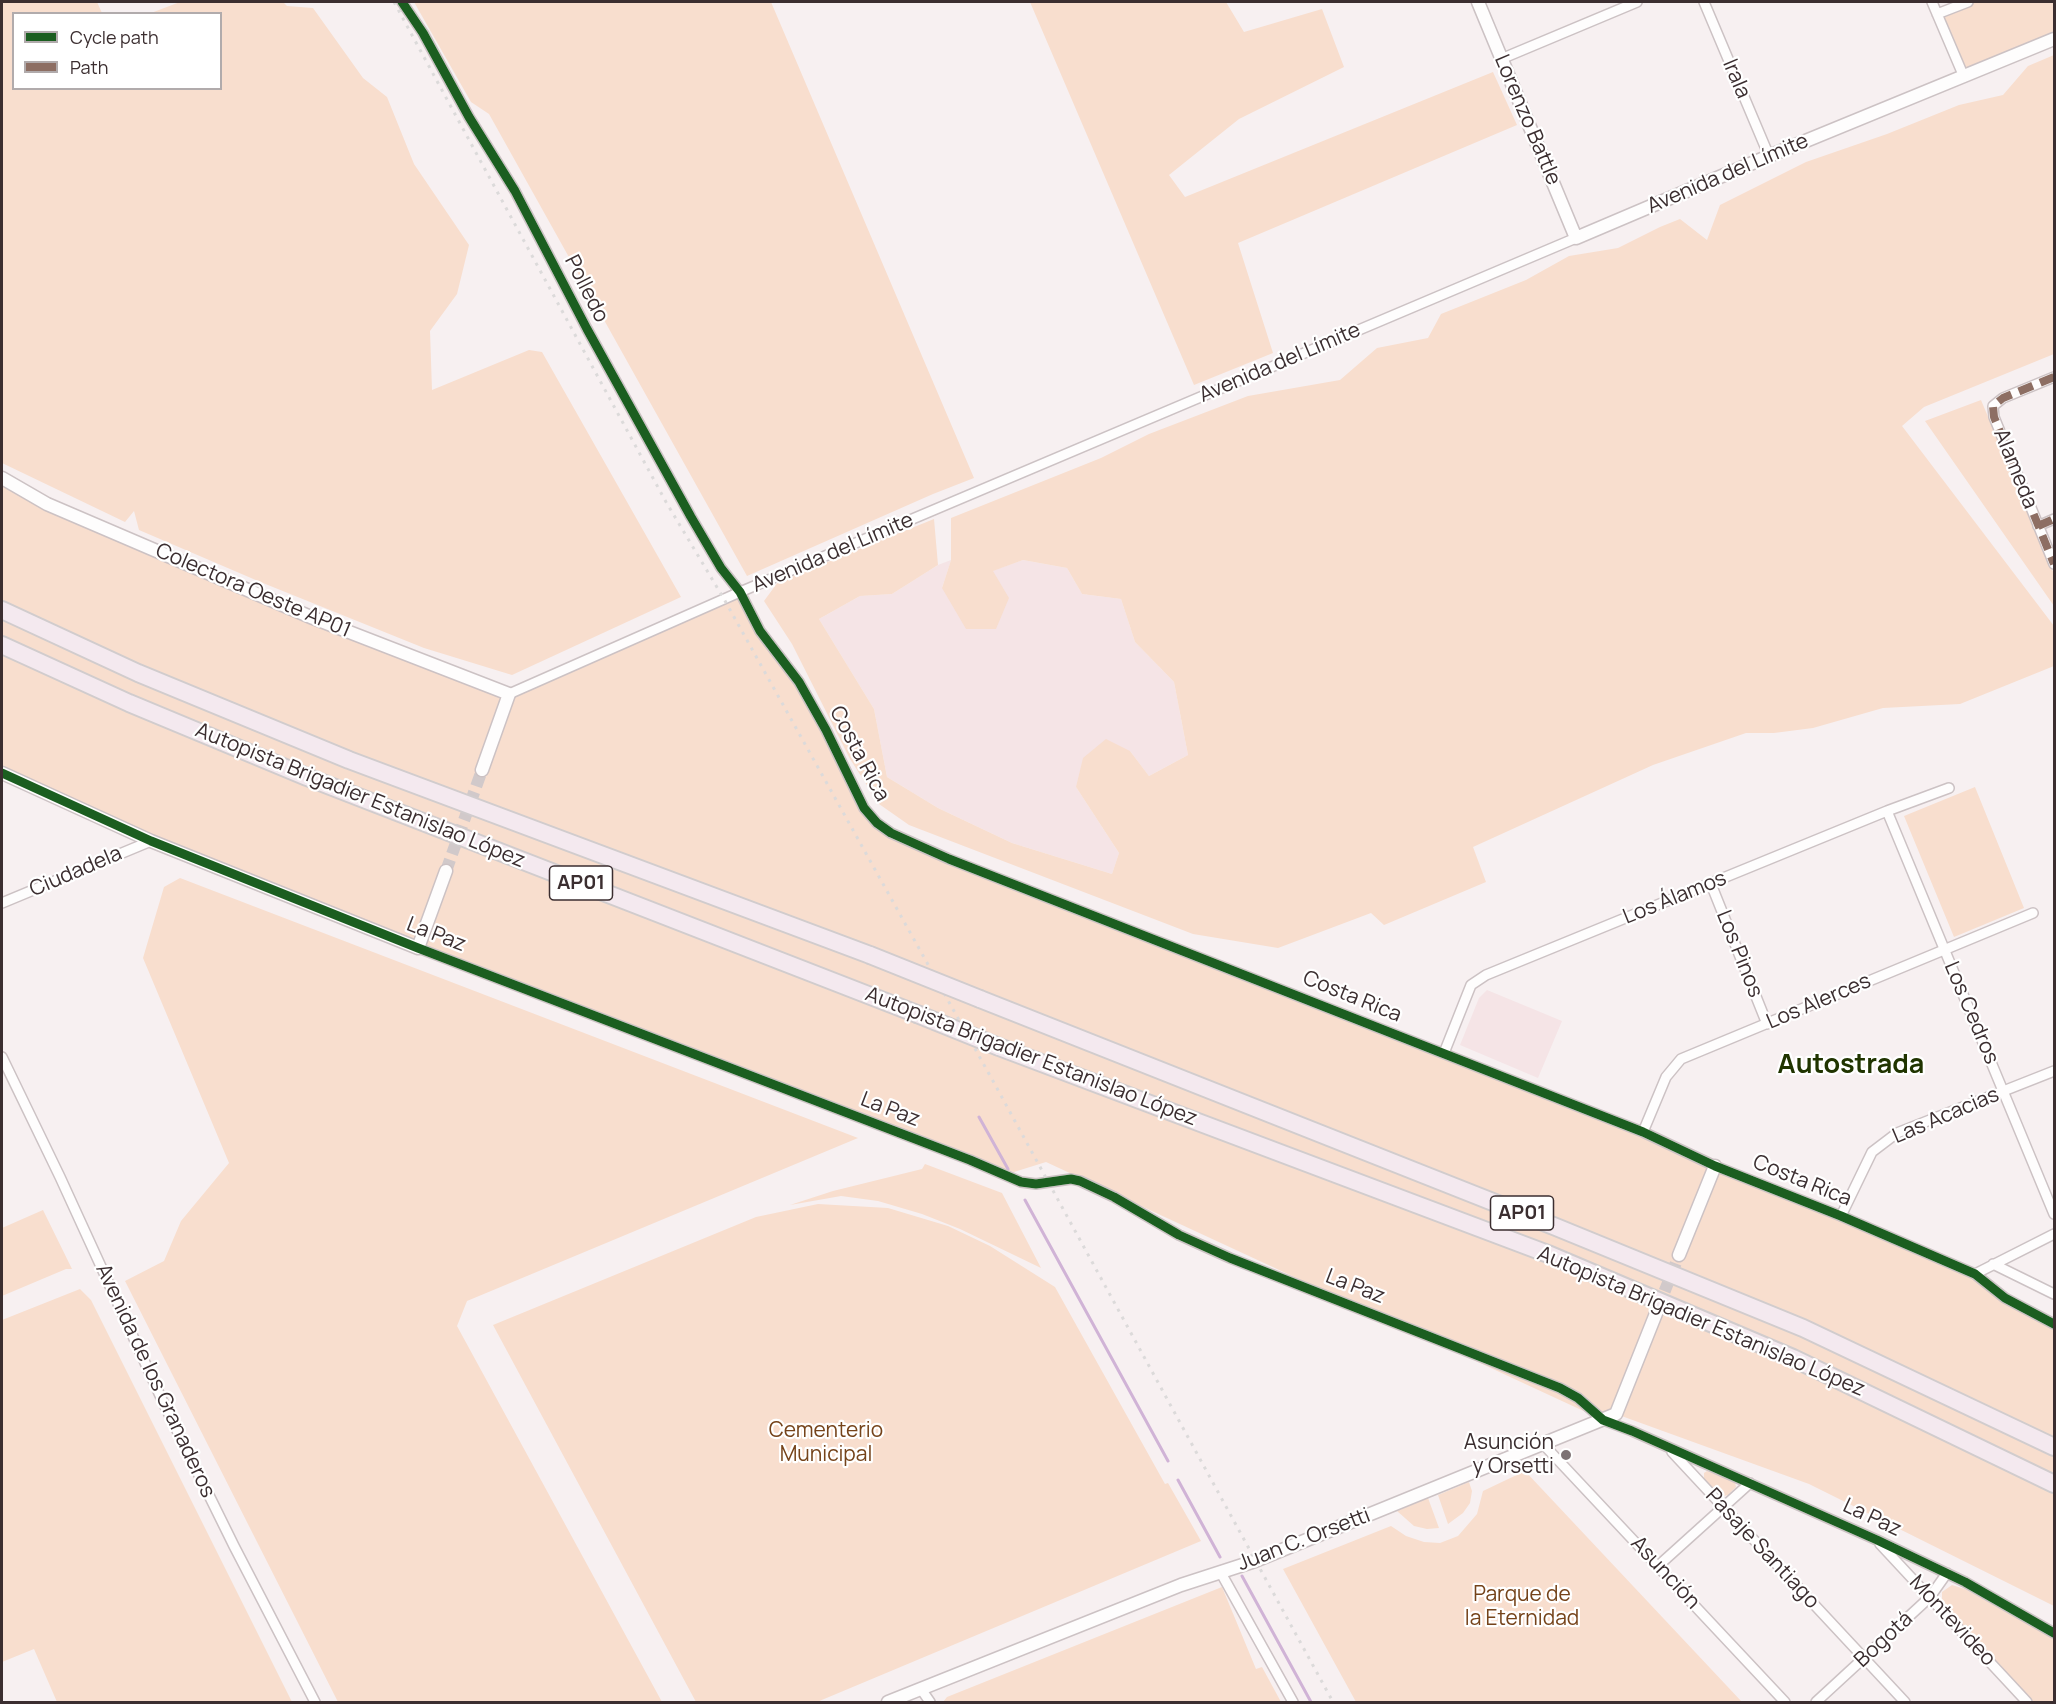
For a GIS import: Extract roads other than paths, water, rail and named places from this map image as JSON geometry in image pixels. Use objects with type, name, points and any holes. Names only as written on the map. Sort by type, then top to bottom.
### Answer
[{"type":"highway","name":"Autopista Brigadier Estanislao López","points":[[2,610],[138,673],[349,760],[870,956],[1556,1227],[1803,1328],[2055,1447]]},
{"type":"highway","name":"Autopista Brigadier Estanislao López","points":[[2,645],[129,703],[307,777],[999,1047],[1548,1254],[1793,1358],[2055,1484]]},
{"type":"street","name":"Polledo","points":[[402,2],[423,33],[469,117],[515,191],[597,348],[686,507],[721,568],[740,592]]},
{"type":"street","name":"Lorenzo Battle","points":[[1478,2],[1576,238]]},
{"type":"street","points":[[1501,59],[1637,2]]},
{"type":"street","name":"Irala","points":[[1704,2],[1768,156]]},
{"type":"street","points":[[1932,2],[1964,77]]},
{"type":"street","points":[[1938,14],[1968,2]]},
{"type":"street","name":"Avenida del Límite","points":[[509,694],[740,592],[1768,156],[2055,39]]},
{"type":"street","name":"Alameda","points":[[2055,377],[2003,398],[1993,406],[1994,417],[2055,564]]},
{"type":"street","name":"Colectora Oeste AP01","points":[[2,478],[48,504],[302,614],[509,694]]},
{"type":"street","points":[[2038,526],[2055,519]]},
{"type":"street","name":"Costa Rica","points":[[740,592],[760,631],[799,682],[826,730],[864,808],[877,823],[891,833],[950,859],[1643,1132],[1715,1166],[1841,1216],[1974,1274],[2005,1298],[2055,1324]]},
{"type":"street","points":[[482,770],[509,694]]},
{"type":"street","name":"La Paz","points":[[2,773],[151,841],[418,948],[970,1160],[1021,1182],[1036,1184],[1071,1179],[1080,1181],[1114,1197],[1179,1235],[1230,1258],[1560,1388],[1578,1398],[1603,1420]]},
{"type":"street","name":"Los Álamos","points":[[1443,1053],[1472,986],[1486,975],[1887,811],[1949,788]]},
{"type":"street","name":"Los Cedros","points":[[1887,811],[2055,1214]]},
{"type":"street","name":"Ciudadela","points":[[2,903],[151,841]]},
{"type":"street","points":[[418,948],[446,871]]},
{"type":"street","name":"Los Pinos","points":[[1711,884],[1767,1024]]},
{"type":"street","name":"Los Alerces","points":[[1643,1132],[1666,1077],[1681,1059],[2033,913]]},
{"type":"street","name":"Avenida de los Granaderos","points":[[2,1057],[60,1177],[163,1402],[315,1702]]},
{"type":"street","name":"Las Acacias","points":[[1841,1216],[1872,1152],[1897,1133],[2055,1071]]},
{"type":"street","points":[[1680,1255],[1715,1166]]},
{"type":"street","points":[[1974,1274],[2055,1234]]},
{"type":"street","points":[[1993,1264],[2055,1294]]},
{"type":"street","name":"Juan C. Orsetti","points":[[888,1702],[1181,1585],[1255,1562],[1616,1414],[1657,1311]]},
{"type":"street","name":"Pasaje Santiago","points":[[1603,1420],[1668,1448],[1905,1702]]},
{"type":"street","name":"Asunción","points":[[1543,1444],[1785,1702]]},
{"type":"street","name":"La Paz","points":[[1668,1448],[1947,1573],[2055,1633]]},
{"type":"street","points":[[1658,1566],[1750,1483]]},
{"type":"street","name":"Montevideo","points":[[1877,1540],[2027,1702]]},
{"type":"street","points":[[1221,1573],[1293,1702]]},
{"type":"street","name":"Bogotá","points":[[1816,1702],[1930,1598],[1947,1573]]},
{"type":"street","points":[[921,1689],[930,1702]]},
{"type":"waterway","points":[[979,1117],[1008,1169]]},
{"type":"waterway","points":[[1025,1200],[1168,1461]]},
{"type":"waterway","points":[[1178,1480],[1220,1557]]},
{"type":"waterway","points":[[1242,1576],[1311,1702]]},
{"type":"tunnel","points":[[446,871],[482,770]]},
{"type":"tunnel","points":[[1658,1308],[1679,1255]]},
{"type":"railway","points":[[394,2],[666,502],[724,599],[993,1081],[1333,1702]]},
{"type":"place","name":"Asunción y Orsetti","points":[[1566,1455]]},
{"type":"district","name":"Autostrada","points":[[1851,1065]]},
{"type":"park label","name":"Cementerio Municipal","points":[[826,1443]]},
{"type":"park label","name":"Parque de la Eternidad","points":[[1522,1607]]}]
